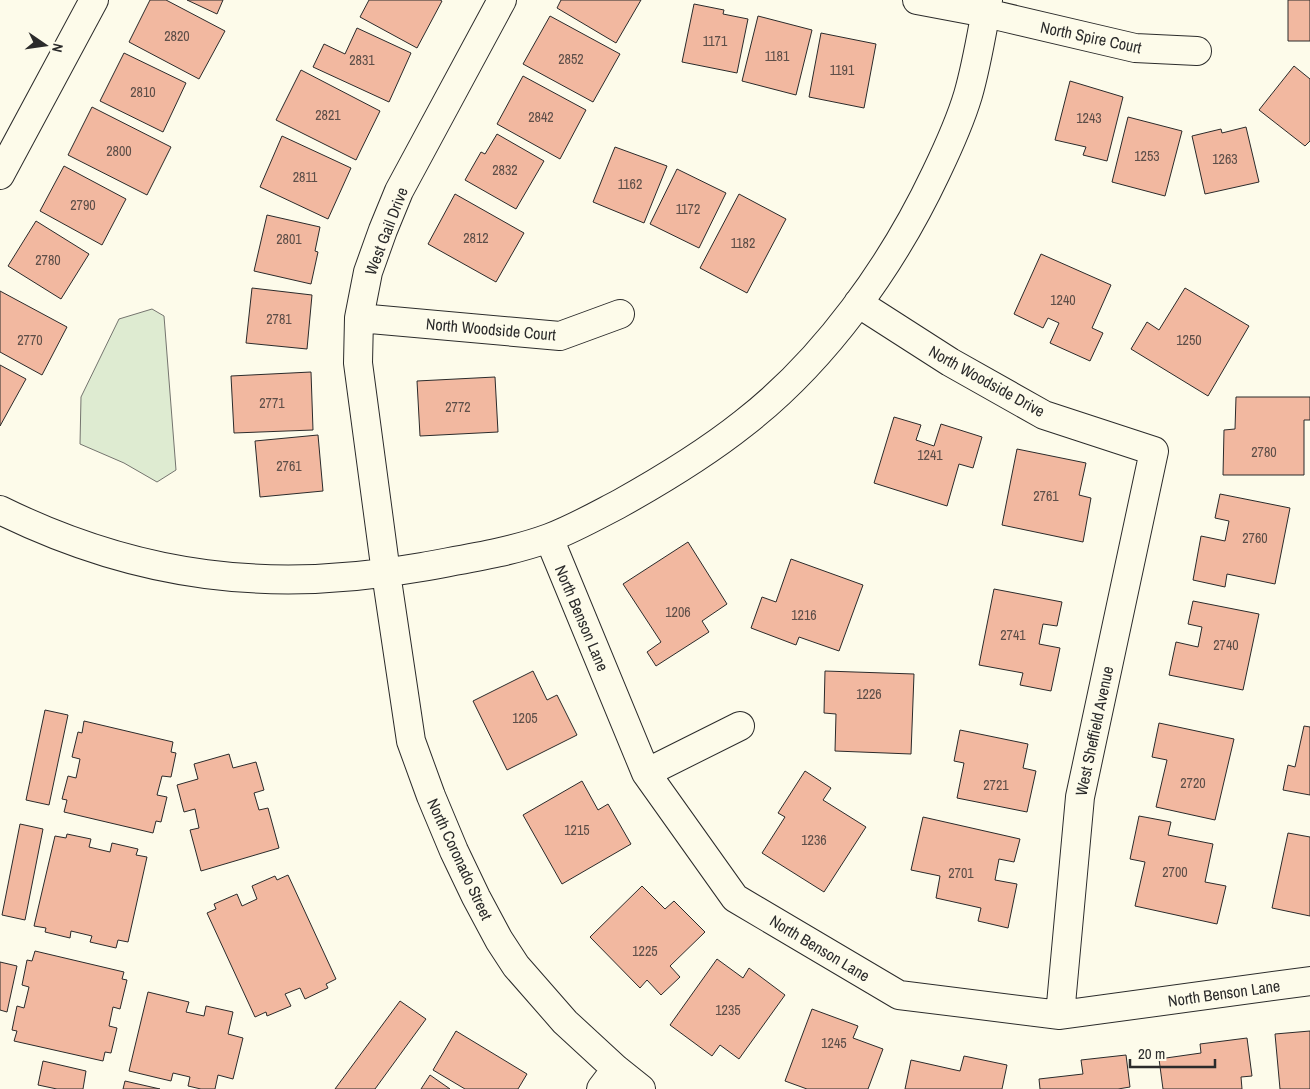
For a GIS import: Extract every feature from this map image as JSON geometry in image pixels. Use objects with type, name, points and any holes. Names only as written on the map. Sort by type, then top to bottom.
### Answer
[{"type":"street","points":[[0,175],[94,0]]},
{"type":"street","name":"West Gail Drive","points":[[386,573],[358,363],[359,318],[368,272],[399,192],[502,0]]},
{"type":"street","name":"North Spire Court","points":[[917,0],[987,7],[1135,48],[1197,51]]},
{"type":"street","points":[[0,510],[44,531],[118,556],[164,567],[213,576],[306,580],[386,573],[458,561],[549,538],[593,517],[650,487],[706,451],[746,422],[791,381],[826,344],[858,302],[900,240],[922,201],[948,147],[968,95],[987,7]]},
{"type":"street","name":"North Woodside Drive","points":[[858,302],[950,362],[1044,415],[1154,451]]},
{"type":"street","name":"North Woodside Court","points":[[359,318],[560,336],[620,314]]},
{"type":"street","name":"West Sheffield Avenue","points":[[1060,1015],[1080,797],[1154,451]]},
{"type":"street","name":"North Benson Lane","points":[[549,538],[646,773],[735,898],[899,995],[1060,1015],[1310,981]]},
{"type":"street","name":"North Coronado Street","points":[[386,573],[411,741],[454,851],[499,940],[516,966],[565,1022],[608,1079],[642,1089]]},
{"type":"street","points":[[646,773],[740,726]]},
{"type":"green space","points":[[152,309],[164,316],[176,470],[157,482],[124,463],[80,444],[81,397],[119,319]]},
{"type":"building","points":[[150,0],[166,0],[225,31],[199,79],[129,42]]},
{"type":"building","points":[[187,0],[223,0],[217,14]]},
{"type":"building","points":[[369,0],[442,1],[417,48],[360,17]]},
{"type":"building","points":[[561,0],[641,0],[616,43],[557,8]]},
{"type":"building","points":[[1288,0],[1310,0],[1310,41],[1288,41]]},
{"type":"building","points":[[694,4],[724,10],[723,14],[748,19],[737,73],[682,62]]},
{"type":"building","points":[[550,16],[620,54],[593,102],[523,64]]},
{"type":"building","points":[[758,16],[812,30],[796,95],[742,81]]},
{"type":"building","points":[[357,28],[411,53],[389,102],[313,67],[324,44],[345,54]]},
{"type":"building","points":[[821,33],[876,44],[864,108],[809,97]]},
{"type":"building","points":[[124,53],[186,83],[163,132],[100,101]]},
{"type":"building","points":[[1294,66],[1310,79],[1310,141],[1305,146],[1259,110]]},
{"type":"building","points":[[301,70],[380,111],[356,160],[276,120]]},
{"type":"building","points":[[523,76],[586,110],[560,159],[497,124]]},
{"type":"building","points":[[1070,81],[1123,97],[1107,161],[1083,155],[1086,147],[1055,140]]},
{"type":"building","points":[[92,107],[171,147],[147,195],[68,155]]},
{"type":"building","points":[[1128,117],[1182,131],[1165,196],[1112,182]]},
{"type":"building","points":[[1246,127],[1259,182],[1205,194],[1192,136],[1221,129],[1222,133]]},
{"type":"building","points":[[497,134],[544,161],[516,209],[465,180],[481,152],[485,154]]},
{"type":"building","points":[[282,136],[351,168],[328,219],[260,187]]},
{"type":"building","points":[[615,147],[667,166],[644,223],[593,202]]},
{"type":"building","points":[[64,166],[126,199],[102,245],[40,211]]},
{"type":"building","points":[[677,169],[726,193],[699,248],[650,224]]},
{"type":"building","points":[[455,194],[524,233],[496,282],[428,244]]},
{"type":"building","points":[[739,194],[786,219],[747,293],[700,268]]},
{"type":"building","points":[[267,215],[320,227],[315,251],[318,252],[311,284],[254,271]]},
{"type":"building","points":[[36,221],[89,254],[61,299],[8,266]]},
{"type":"building","points":[[1041,254],[1111,285],[1092,328],[1103,333],[1090,361],[1050,343],[1059,323],[1048,318],[1043,328],[1014,314]]},
{"type":"building","points":[[252,288],[312,295],[307,349],[246,343]]},
{"type":"building","points":[[1185,288],[1249,326],[1208,396],[1131,349],[1147,322],[1159,330]]},
{"type":"building","points":[[0,291],[67,327],[42,375],[0,352]]},
{"type":"building","points":[[0,365],[26,379],[0,426]]},
{"type":"building","points":[[311,372],[313,430],[234,433],[231,376]]},
{"type":"building","points":[[495,377],[498,432],[420,436],[417,381]]},
{"type":"building","points":[[1236,397],[1310,397],[1310,420],[1304,420],[1304,475],[1223,475],[1224,430],[1235,429]]},
{"type":"building","points":[[894,417],[921,425],[916,440],[934,446],[941,424],[982,437],[973,468],[959,464],[947,506],[874,483]]},
{"type":"building","points":[[318,435],[323,491],[260,497],[255,441]]},
{"type":"building","points":[[1017,449],[1086,463],[1079,495],[1091,498],[1083,542],[1002,525]]},
{"type":"building","points":[[1220,494],[1290,508],[1275,584],[1227,574],[1225,587],[1193,580],[1201,536],[1225,541],[1229,521],[1215,518]]},
{"type":"building","points":[[688,542],[727,604],[702,621],[709,632],[656,666],[647,652],[661,642],[623,584]]},
{"type":"building","points":[[791,559],[863,585],[839,651],[799,637],[796,645],[751,628],[762,597],[776,602]]},
{"type":"building","points":[[994,589],[1062,602],[1057,626],[1043,624],[1039,644],[1060,648],[1051,691],[1020,685],[1023,673],[979,665]]},
{"type":"building","points":[[1193,601],[1259,614],[1243,690],[1169,675],[1176,642],[1198,647],[1202,627],[1188,624]]},
{"type":"building","points":[[533,671],[547,700],[557,695],[577,735],[507,770],[473,701]]},
{"type":"building","points":[[825,671],[914,674],[911,754],[835,751],[836,714],[824,713]]},
{"type":"building","points":[[45,710],[68,715],[49,805],[26,800]]},
{"type":"building","points":[[84,721],[173,742],[171,752],[176,753],[171,777],[162,776],[157,795],[167,797],[161,822],[156,821],[153,833],[64,812],[67,800],[62,799],[68,776],[76,778],[80,759],[72,757],[78,732],[82,733]]},
{"type":"building","points":[[1159,723],[1234,739],[1215,820],[1156,807],[1167,760],[1152,757]]},
{"type":"building","points":[[1304,726],[1310,727],[1310,795],[1283,790],[1288,765],[1295,767]]},
{"type":"building","points":[[960,730],[1028,744],[1023,768],[1036,771],[1027,812],[957,798],[964,763],[954,761]]},
{"type":"building","points":[[229,754],[233,768],[256,762],[264,790],[254,793],[259,810],[268,808],[279,848],[201,871],[190,830],[199,828],[195,809],[184,812],[177,785],[198,779],[194,764]]},
{"type":"building","points":[[805,771],[831,788],[823,800],[866,827],[824,892],[762,853],[785,817],[778,813]]},
{"type":"building","points":[[582,781],[598,810],[608,804],[631,844],[562,884],[523,815]]},
{"type":"building","points":[[1139,816],[1171,822],[1168,835],[1213,844],[1205,882],[1226,886],[1217,924],[1135,906],[1145,862],[1130,859]]},
{"type":"building","points":[[923,817],[1020,839],[1014,862],[999,859],[995,880],[1017,884],[1008,928],[978,921],[981,908],[936,898],[940,876],[911,870]]},
{"type":"building","points":[[20,824],[43,829],[25,920],[2,915]]},
{"type":"building","points":[[1288,833],[1310,837],[1310,916],[1272,908]]},
{"type":"building","points":[[67,834],[91,839],[89,847],[110,852],[112,843],[138,849],[136,855],[147,857],[128,942],[118,940],[116,948],[90,942],[92,936],[71,931],[70,938],[45,932],[46,928],[34,926],[55,836],[66,838]]},
{"type":"building","points":[[288,875],[336,979],[326,984],[328,988],[305,999],[300,988],[285,994],[291,1006],[267,1016],[266,1012],[255,1017],[207,913],[216,909],[214,904],[237,894],[242,906],[257,899],[252,886],[275,876],[277,880]]},
{"type":"building","points":[[642,886],[665,909],[674,901],[705,932],[670,966],[680,977],[661,995],[647,980],[640,988],[590,937]]},
{"type":"building","points":[[35,951],[124,972],[122,979],[127,980],[120,1009],[113,1007],[109,1026],[117,1028],[111,1053],[105,1052],[103,1061],[14,1041],[17,1031],[12,1030],[17,1006],[24,1008],[29,987],[22,985],[27,960],[32,961]]},
{"type":"building","points":[[717,959],[743,978],[749,968],[785,995],[739,1059],[720,1045],[712,1056],[670,1025]]},
{"type":"building","points":[[0,962],[17,966],[7,1012],[0,1010]]},
{"type":"building","points":[[148,992],[189,1002],[186,1012],[204,1016],[206,1006],[233,1012],[228,1034],[243,1038],[233,1079],[218,1075],[215,1089],[201,1089],[188,1086],[190,1077],[173,1073],[171,1081],[129,1071]]},
{"type":"building","points":[[400,1001],[426,1019],[375,1089],[335,1089]]},
{"type":"building","points":[[812,1009],[858,1026],[853,1038],[883,1049],[868,1089],[807,1089],[785,1081]]},
{"type":"building","points":[[456,1031],[527,1074],[518,1089],[465,1089],[433,1070]]},
{"type":"building","points":[[1310,1031],[1310,1089],[1280,1089],[1275,1034]]},
{"type":"building","points":[[1247,1038],[1252,1076],[1241,1077],[1242,1089],[1163,1089],[1159,1059],[1201,1053],[1200,1044]]},
{"type":"building","points":[[1126,1055],[1130,1087],[1118,1089],[1040,1089],[1039,1079],[1083,1074],[1081,1060]]},
{"type":"building","points":[[964,1056],[1007,1065],[1002,1089],[905,1089],[911,1060],[960,1071]]},
{"type":"building","points":[[43,1061],[86,1071],[83,1089],[57,1089],[38,1085]]},
{"type":"building","points":[[430,1075],[450,1089],[421,1089]]},
{"type":"building","points":[[125,1081],[160,1089],[123,1089]]}]
